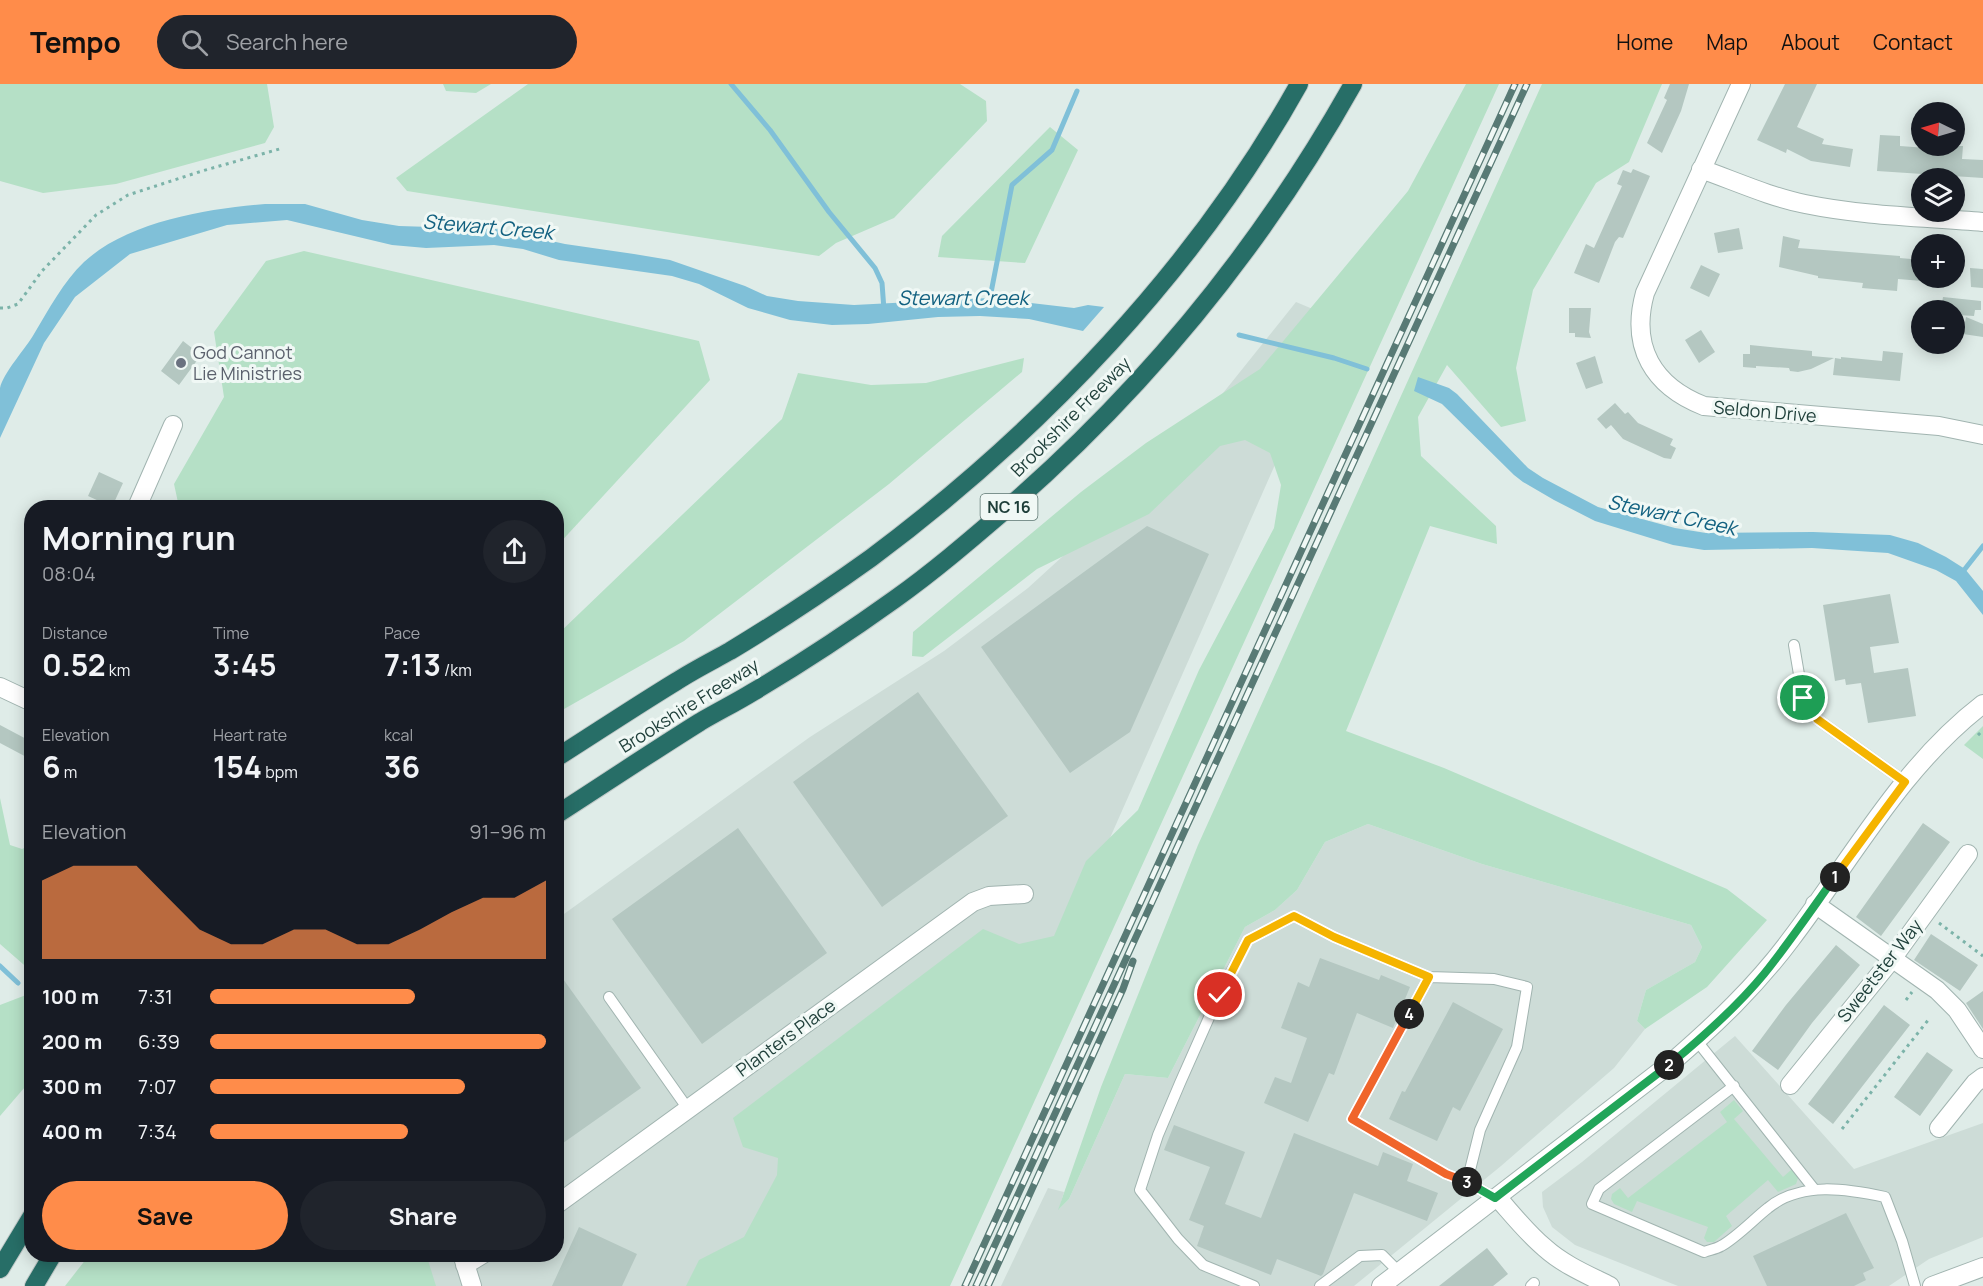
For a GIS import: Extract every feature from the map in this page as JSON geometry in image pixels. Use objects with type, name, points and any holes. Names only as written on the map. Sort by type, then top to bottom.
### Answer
[{"type":"highway","name":"Brookshire Freeway","points":[[564,753],[678,680],[800,607],[870,559],[937,507],[1000,451],[1062,393],[1120,331],[1174,266],[1257,152],[1299,84]]},
{"type":"highway","name":"Brookshire Freeway","points":[[564,810],[702,721],[826,647],[898,597],[966,544],[1032,486],[1155,363],[1211,296],[1296,179],[1321,141],[1353,84]]},
{"type":"highway","points":[[0,1269],[24,1228]]},
{"type":"highway","points":[[34,1286],[48,1262]]},
{"type":"street","name":"Seldon Drive","points":[[1741,84],[1645,293],[1640,339],[1647,359],[1658,376],[1672,391],[1704,406],[1939,426],[1983,435]]},
{"type":"street","points":[[1701,169],[1780,198],[1806,204],[1851,211],[1983,222]]},
{"type":"street","points":[[140,500],[173,425]]},
{"type":"street","points":[[0,687],[24,698]]},
{"type":"street","points":[[1381,1286],[1671,1063],[1696,1041],[1763,975],[1930,751],[1983,704]]},
{"type":"street","name":"Sweetster Way","points":[[1790,1085],[1892,959],[1968,854]]},
{"type":"street","name":"Planters Place","points":[[564,1199],[974,902],[989,896],[1024,894]]},
{"type":"street","points":[[1815,904],[1937,990],[1957,1010],[1983,1049]]},
{"type":"street","points":[[1939,1128],[1975,1083],[1983,1077]]},
{"type":"street","points":[[1496,1197],[1546,1249],[1575,1269],[1610,1286]]},
{"type":"street","points":[[464,1262],[472,1286]]},
{"type":"street","points":[[1932,1286],[1983,1267]]},
{"type":"lane","points":[[1794,645],[1803,698],[1817,719],[1905,782]]},
{"type":"lane","points":[[1254,1286],[1203,1265],[1178,1239],[1140,1190],[1158,1135],[1180,1083],[1248,940],[1294,916],[1334,937],[1429,977],[1494,979],[1527,987],[1517,1047],[1480,1130],[1467,1182]]},
{"type":"lane","points":[[1429,977],[1352,1119],[1446,1174],[1496,1197]]},
{"type":"lane","points":[[609,997],[688,1109]]},
{"type":"lane","points":[[1696,1041],[1814,1189]]},
{"type":"lane","points":[[1734,1086],[1599,1189],[1592,1204],[1704,1252],[1722,1246],[1771,1205],[1784,1198],[1814,1189],[1859,1192],[1885,1197],[1916,1286]]},
{"type":"lane","points":[[1320,1286],[1360,1256],[1382,1255],[1400,1272]]},
{"type":"path","points":[[0,308],[18,304],[42,271],[96,214],[128,195],[283,148]]},
{"type":"path","points":[[1978,734],[1983,738]]},
{"type":"path","points":[[1934,920],[1983,956]]},
{"type":"path","points":[[1842,1129],[1929,1019]]},
{"type":"shaded area","points":[[1296,302],[1339,320],[980,1132],[901,1286],[167,1286],[160,1262],[564,1262],[564,914],[810,737],[944,651],[1028,588],[1121,503],[1203,418]]},
{"type":"shaded area","points":[[1368,824],[1482,864],[1691,925],[1702,947],[1695,962],[1646,990],[1637,1021],[1645,1029],[1614,1068],[1501,1166],[1354,1286],[1001,1286],[1048,1188],[1064,1192],[1059,1209],[1069,1199],[1125,1074],[1168,1078],[1245,927],[1275,910],[1297,890],[1325,842]]},
{"type":"shaded area","points":[[1735,1036],[1854,1169],[1983,1123],[1983,1237],[1929,1259],[1889,1286],[1678,1286],[1575,1245],[1552,1227],[1543,1207],[1542,1192],[1582,1162]]},
{"type":"green space","points":[[0,84],[267,84],[274,127],[265,143],[116,184],[43,193],[0,181]]},
{"type":"green space","points":[[443,84],[491,84],[476,93],[446,91]]},
{"type":"green space","points":[[528,84],[960,84],[986,101],[987,121],[894,218],[836,243],[819,256],[407,191],[396,178]]},
{"type":"green space","points":[[1466,84],[1499,84],[950,1286],[686,1286],[699,1260],[744,1237],[777,1175],[778,1158],[743,1147],[733,1118],[983,929],[1019,944],[1054,936],[1086,861],[1138,810],[1199,670],[1274,528],[1281,485],[1270,453],[1245,440],[1220,446],[1149,514],[1037,569],[923,657],[912,656],[913,632],[1081,492],[1146,443],[1260,369],[1408,191]]},
{"type":"green space","points":[[1542,84],[1662,84],[1629,162],[1596,183],[1533,290],[1516,368],[1526,421],[1501,427],[1447,365],[1418,417],[1421,456],[1496,526],[1497,544],[1430,526],[1346,731],[1444,768],[1727,889],[1767,920],[1707,987],[1645,1029],[1637,1021],[1646,990],[1695,962],[1702,947],[1691,925],[1482,864],[1368,824],[1325,842],[1297,890],[1275,910],[1245,927],[1168,1078],[1125,1074],[1069,1199],[1058,1210],[1101,1087],[1198,845]]},
{"type":"green space","points":[[1050,127],[1078,150],[1025,263],[938,257],[942,236]]},
{"type":"green space","points":[[304,251],[699,341],[710,380],[564,538],[564,500],[177,500],[174,484],[224,397],[214,332],[266,261]]},
{"type":"green space","points":[[1024,358],[1022,372],[889,484],[684,641],[564,709],[564,628],[782,419],[798,373],[871,385],[926,383]]},
{"type":"green space","points":[[1983,726],[1983,759],[1964,745]]},
{"type":"green space","points":[[0,798],[10,845],[24,848],[24,965],[0,944]]},
{"type":"green space","points":[[24,996],[24,1088],[0,1116],[0,1005]]},
{"type":"green space","points":[[1734,1100],[1743,1111],[1734,1119],[1783,1177],[1791,1170],[1795,1170],[1798,1178],[1796,1184],[1778,1192],[1768,1180],[1726,1216],[1732,1226],[1714,1242],[1707,1242],[1704,1238],[1708,1227],[1637,1201],[1632,1212],[1614,1204],[1611,1199],[1612,1194],[1620,1188],[1628,1198],[1727,1122],[1720,1112]]},
{"type":"green space","points":[[84,1262],[428,1262],[436,1286],[65,1286]]},
{"type":"water","points":[[265,204],[305,204],[362,220],[399,226],[496,229],[565,244],[670,260],[767,296],[798,301],[854,305],[989,298],[1074,308],[1088,305],[1104,307],[1083,331],[1029,319],[980,316],[832,325],[790,320],[748,308],[699,284],[672,276],[559,260],[523,249],[494,245],[426,248],[392,245],[287,220],[227,225],[130,254],[75,297],[44,343],[0,438],[2,382],[63,287],[84,262],[123,236],[146,227],[219,209]]},
{"type":"water","points":[[1418,377],[1449,388],[1457,394],[1528,468],[1598,507],[1675,528],[1706,533],[1813,532],[1890,535],[1918,543],[1965,569],[1983,591],[1983,615],[1956,581],[1936,570],[1888,553],[1812,548],[1704,550],[1673,545],[1595,521],[1554,500],[1514,475],[1442,404],[1414,391]]},
{"type":"building","points":[[1670,84],[1689,84],[1681,111],[1662,153],[1647,143],[1667,100],[1664,98]]},
{"type":"building","points":[[1785,84],[1817,84],[1797,127],[1824,139],[1822,144],[1853,149],[1850,167],[1811,161],[1787,149],[1786,153],[1757,140]]},
{"type":"building","points":[[1880,135],[1900,136],[1900,146],[1911,147],[1911,156],[1962,156],[1962,159],[1983,160],[1983,178],[1965,177],[1965,168],[1911,168],[1911,173],[1877,171]]},
{"type":"building","points":[[1633,169],[1650,176],[1623,238],[1619,237],[1615,242],[1599,283],[1574,273],[1586,244],[1594,248],[1622,186],[1617,184],[1623,170],[1631,173]]},
{"type":"building","points":[[1739,228],[1743,249],[1718,253],[1714,233]]},
{"type":"building","points":[[1783,236],[1800,240],[1798,248],[1900,256],[1900,258],[1911,259],[1911,280],[1898,279],[1897,291],[1862,288],[1863,283],[1818,278],[1818,276],[1779,267]]},
{"type":"building","points":[[1701,265],[1720,274],[1709,297],[1690,288]]},
{"type":"building","points":[[1970,268],[1983,269],[1983,288],[1971,287]]},
{"type":"building","points":[[1943,297],[1981,301],[1981,310],[1975,310],[1974,316],[1965,315],[1965,300],[1943,300]]},
{"type":"building","points":[[1569,308],[1591,308],[1589,332],[1591,338],[1575,337],[1575,333],[1569,333]]},
{"type":"building","points":[[1966,317],[1983,324],[1983,337],[1965,334]]},
{"type":"building","points":[[1701,330],[1715,352],[1699,363],[1685,340]]},
{"type":"building","name":"God Cannot Lie Ministries","points":[[183,341],[201,355],[179,385],[161,371]]},
{"type":"building","points":[[1750,345],[1812,351],[1812,356],[1834,358],[1811,369],[1798,372],[1790,371],[1789,368],[1743,367],[1743,354],[1750,354]]},
{"type":"building","points":[[1883,351],[1903,353],[1900,381],[1833,375],[1835,358],[1882,361]]},
{"type":"building","points":[[1595,356],[1603,383],[1586,389],[1576,363]]},
{"type":"building","points":[[1615,403],[1638,423],[1673,439],[1670,445],[1676,448],[1671,459],[1623,439],[1611,425],[1606,429],[1597,419]]},
{"type":"building","points":[[99,472],[123,483],[115,500],[97,500],[88,496]]},
{"type":"building","points":[[1147,526],[1209,554],[1130,732],[1070,773],[981,647]]},
{"type":"building","points":[[1890,594],[1899,643],[1870,647],[1874,673],[1908,668],[1916,716],[1868,723],[1861,683],[1846,685],[1845,679],[1835,681],[1823,605]]},
{"type":"building","points":[[918,692],[1008,816],[882,907],[793,782]]},
{"type":"building","points":[[0,725],[24,738],[24,756],[0,743]]},
{"type":"building","points":[[1923,823],[1950,842],[1881,936],[1856,917]]},
{"type":"building","points":[[738,828],[827,953],[702,1044],[612,919]]},
{"type":"building","points":[[1931,934],[1978,965],[1960,991],[1914,960]]},
{"type":"building","points":[[1836,945],[1860,965],[1812,1023],[1778,1070],[1752,1051],[1786,1005]]},
{"type":"building","points":[[1320,958],[1379,980],[1381,975],[1410,987],[1393,1028],[1357,1013],[1334,1075],[1329,1073],[1308,1122],[1264,1103],[1275,1077],[1291,1083],[1307,1038],[1281,1028],[1298,982],[1309,987]]},
{"type":"building","points":[[564,980],[641,1088],[564,1142]]},
{"type":"building","points":[[1983,991],[1983,1029],[1966,1003]]},
{"type":"building","points":[[1453,1002],[1503,1029],[1460,1111],[1453,1107],[1437,1141],[1389,1119],[1402,1091],[1405,1092]]},
{"type":"building","points":[[1884,1005],[1910,1025],[1833,1124],[1808,1104]]},
{"type":"building","points":[[1927,1052],[1953,1070],[1920,1116],[1894,1097]]},
{"type":"building","points":[[1174,1125],[1245,1152],[1225,1204],[1261,1218],[1294,1133],[1378,1166],[1383,1152],[1413,1164],[1407,1181],[1438,1193],[1427,1221],[1354,1193],[1321,1276],[1277,1259],[1271,1275],[1197,1246],[1204,1226],[1189,1220],[1210,1167],[1164,1150]]},
{"type":"building","points":[[1846,1213],[1874,1268],[1863,1273],[1866,1280],[1854,1286],[1767,1286],[1753,1256]]},
{"type":"building","points":[[579,1227],[637,1254],[622,1286],[552,1286]]},
{"type":"building","points":[[1487,1248],[1508,1274],[1493,1286],[1439,1286]]},
{"type":"waterway","points":[[731,84],[770,130],[829,212],[875,268],[882,283],[884,310]]},
{"type":"waterway","points":[[989,303],[1012,185],[1052,150],[1077,91]]},
{"type":"waterway","name":"Stewart Creek","points":[[1239,335],[1334,358],[1367,369]]},
{"type":"waterway","points":[[1961,574],[1983,546]]},
{"type":"waterway","points":[[0,966],[18,983]]},
{"type":"railway","points":[[965,1286],[1515,84]]},
{"type":"railway","points":[[976,1286],[1527,84]]},
{"type":"railway","points":[[988,1286],[1123,989],[1133,961]]},
{"type":"place","name":"God Cannot Lie Ministries","points":[[181,363]]},
{"type":"route","points":[[1220,995],[1248,940],[1294,916],[1334,937],[1429,977],[1352,1119],[1446,1174],[1467,1182],[1495,1198],[1671,1063],[1747,993],[1793,937],[1905,782],[1817,719],[1803,698]]}]
